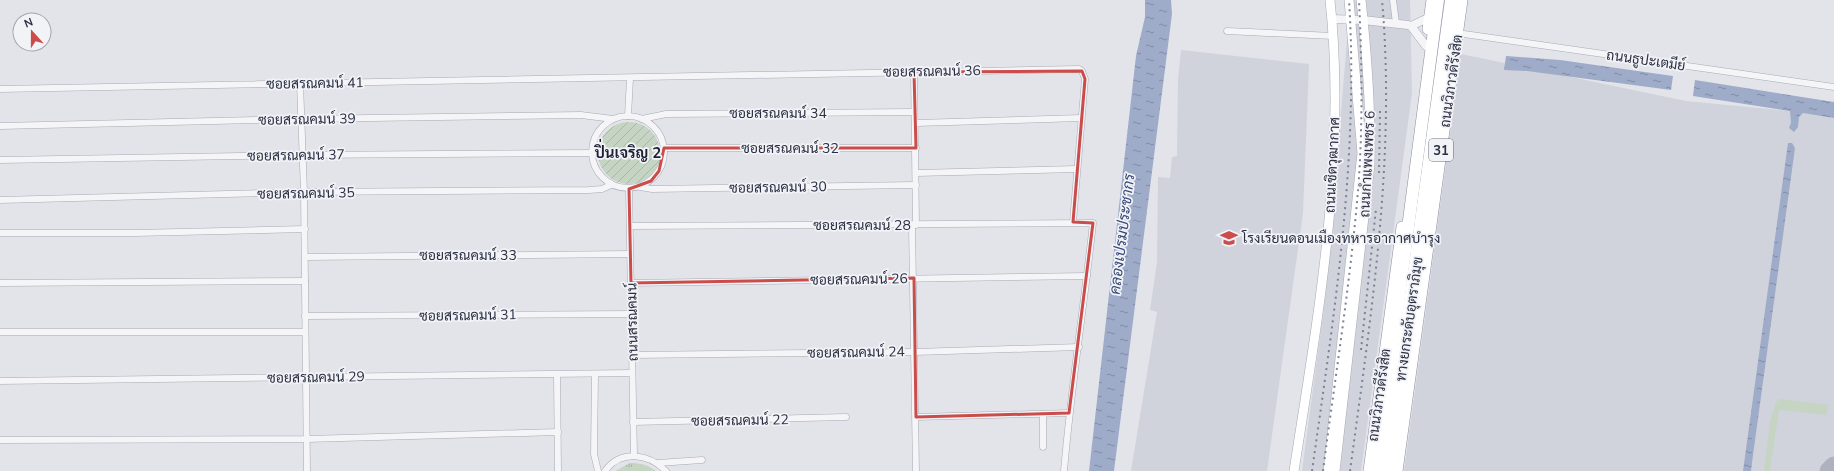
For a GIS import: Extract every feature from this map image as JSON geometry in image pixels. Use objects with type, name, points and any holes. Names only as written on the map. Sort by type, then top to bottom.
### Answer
[{"type":"highway","name":"ทางยกระดับอุตราภิมุข","points":[[1376,471],[1438,0]]},
{"type":"highway","name":"ทางยกระดับอุตราภิมุข","points":[[1387,471],[1451,0]]},
{"type":"highway","name":"ถนนวิภาวดีรังสิต","points":[[1397,471],[1462,0]]},
{"type":"highway","name":"ถนนวิภาวดีรังสิต","points":[[1369,471],[1430,7]]},
{"type":"main road","name":"ถนนเชิดวุฒากาศ","points":[[1295,471],[1319,305],[1334,171],[1334,36],[1330,0]]},
{"type":"main road","name":"ถนนกำแพงเพชร 6","points":[[1328,471],[1362,152],[1349,0]]},
{"type":"main road","name":"ถนนกำแพงเพชร 6","points":[[1335,471],[1370,164],[1371,118],[1361,0]]},
{"type":"street","points":[[1393,0],[1398,23]]},
{"type":"street","points":[[1409,25],[1430,7]]},
{"type":"street","points":[[1332,19],[1351,19],[1409,25],[1426,46]]},
{"type":"street","points":[[1227,31],[1334,36]]},
{"type":"street","name":"ถนนธูปะเตมีย์","points":[[1457,33],[1834,87]]},
{"type":"street","name":"ซอยสรณคมน์ 36","points":[[630,78],[1079,69],[1085,75],[1073,222]]},
{"type":"street","points":[[914,72],[914,112],[916,123],[916,185],[914,225],[916,471]]},
{"type":"street","points":[[628,116],[630,78]]},
{"type":"street","name":"ซอยสรณคมน์ 41","points":[[0,89],[630,78]]},
{"type":"street","points":[[300,83],[305,229],[307,471]]},
{"type":"street","name":"ซอยสรณคมน์ 34","points":[[642,119],[666,114],[914,112]]},
{"type":"street","name":"ซอยสรณคมน์ 39","points":[[0,126],[301,119],[581,115],[613,119]]},
{"type":"street","points":[[628,116],[642,119],[657,130],[664,148],[664,160],[659,171],[651,181],[629,189],[611,185],[597,172],[591,154],[592,143],[597,133],[604,125],[613,119],[628,116]]},
{"type":"street","points":[[916,123],[1081,118]]},
{"type":"street","name":"ซอยสรณคมน์ 32","points":[[664,148],[916,148]]},
{"type":"street","name":"ซอยสรณคมน์ 37","points":[[0,160],[302,154],[591,154]]},
{"type":"street","points":[[916,173],[1077,169]]},
{"type":"street","name":"ซอยสรณคมน์ 35","points":[[0,200],[304,192],[589,190],[602,189],[611,185]]},
{"type":"street","name":"ซอยสรณคมน์ 30","points":[[640,186],[652,189],[916,185]]},
{"type":"street","name":"ถนนสรณคมน์","points":[[629,189],[634,456]]},
{"type":"street","name":"ซอยสรณคมน์ 28","points":[[630,226],[1093,223],[1087,276]]},
{"type":"street","points":[[0,233],[305,229]]},
{"type":"street","name":"ซอยสรณคมน์ 33","points":[[305,257],[630,254]]},
{"type":"street","points":[[1064,471],[1069,413],[1079,347],[1087,276]]},
{"type":"street","name":"ซอยสรณคมน์ 26","points":[[631,283],[1087,276]]},
{"type":"street","points":[[0,283],[305,280]]},
{"type":"street","name":"ซอยสรณคมน์ 31","points":[[305,316],[631,314]]},
{"type":"street","points":[[0,332],[306,332]]},
{"type":"street","name":"ซอยสรณคมน์ 24","points":[[632,355],[915,352],[1079,347]]},
{"type":"street","name":"ซอยสรณคมน์ 29","points":[[0,381],[632,373]]},
{"type":"street","points":[[595,374],[594,454],[598,471]]},
{"type":"street","points":[[557,375],[558,471]]},
{"type":"street","points":[[916,417],[1069,413]]},
{"type":"street","points":[[1043,414],[1043,447]]},
{"type":"street","name":"ซอยสรณคมน์ 22","points":[[633,422],[846,417]]},
{"type":"street","points":[[0,440],[307,439],[558,432]]},
{"type":"street","points":[[606,471],[615,462],[634,456],[646,457],[658,463],[666,471]]},
{"type":"street","points":[[658,463],[702,460]]},
{"type":"highlighted area","points":[[1082,71],[1085,79],[1073,222],[1093,223],[1069,413],[916,417],[914,278],[631,283],[629,189],[651,181],[659,171],[664,148],[916,148],[914,72]]},
{"type":"shaded area","points":[[1344,0],[1410,0],[1412,93],[1361,471],[1302,471],[1326,292],[1348,28]]},
{"type":"shaded area","name":"โรงเรียนดอนเมืองทหารอากาศบำรุง","points":[[1181,50],[1309,64],[1303,213],[1267,471],[1131,471],[1157,312],[1150,310],[1157,262],[1158,177],[1170,178],[1172,157],[1177,156],[1178,79]]},
{"type":"shaded area","points":[[1461,54],[1686,101],[1834,115],[1834,471],[1404,471]]},
{"type":"green space","points":[[623,122],[635,122],[651,131],[658,141],[660,153],[658,165],[651,175],[635,184],[623,184],[612,179],[603,170],[598,159],[598,147],[603,136],[612,127]]},
{"type":"green space","points":[[1780,399],[1829,405],[1826,415],[1779,410],[1770,471],[1764,471],[1770,422],[1776,402]]},
{"type":"green space","points":[[630,463],[638,463],[650,467],[656,471],[615,471]]},
{"type":"water","name":"คลองเปรมประชากร","points":[[1145,0],[1171,0],[1172,14],[1114,471],[1089,471],[1136,56],[1145,17]]},
{"type":"water","points":[[1506,56],[1560,60],[1673,76],[1671,90],[1527,71],[1504,70]]},
{"type":"water","points":[[1695,80],[1834,102],[1834,118],[1803,113],[1799,117],[1798,127],[1794,132],[1789,128],[1791,123],[1790,111],[1693,96]]},
{"type":"water","points":[[1788,143],[1792,143],[1795,148],[1751,471],[1743,471]]},
{"type":"taxiway","points":[[1829,471],[1834,466]]},
{"type":"railway","points":[[1312,471],[1336,295],[1347,177],[1351,118],[1349,0]]},
{"type":"railway","points":[[1323,471],[1347,296],[1358,191],[1362,96],[1359,0]]},
{"type":"railway","points":[[1350,471],[1373,295],[1384,177],[1386,59],[1382,0]]},
{"type":"railway","points":[[1379,173],[1380,111]]},
{"type":"railway","points":[[1361,350],[1376,209]]},
{"type":"place","name":"โรงเรียนดอนเมืองทหารอากาศบำรุง","points":[[1229,238]]},
{"type":"district","name":"ปิ่นเจริญ 2","points":[[628,153]]}]
